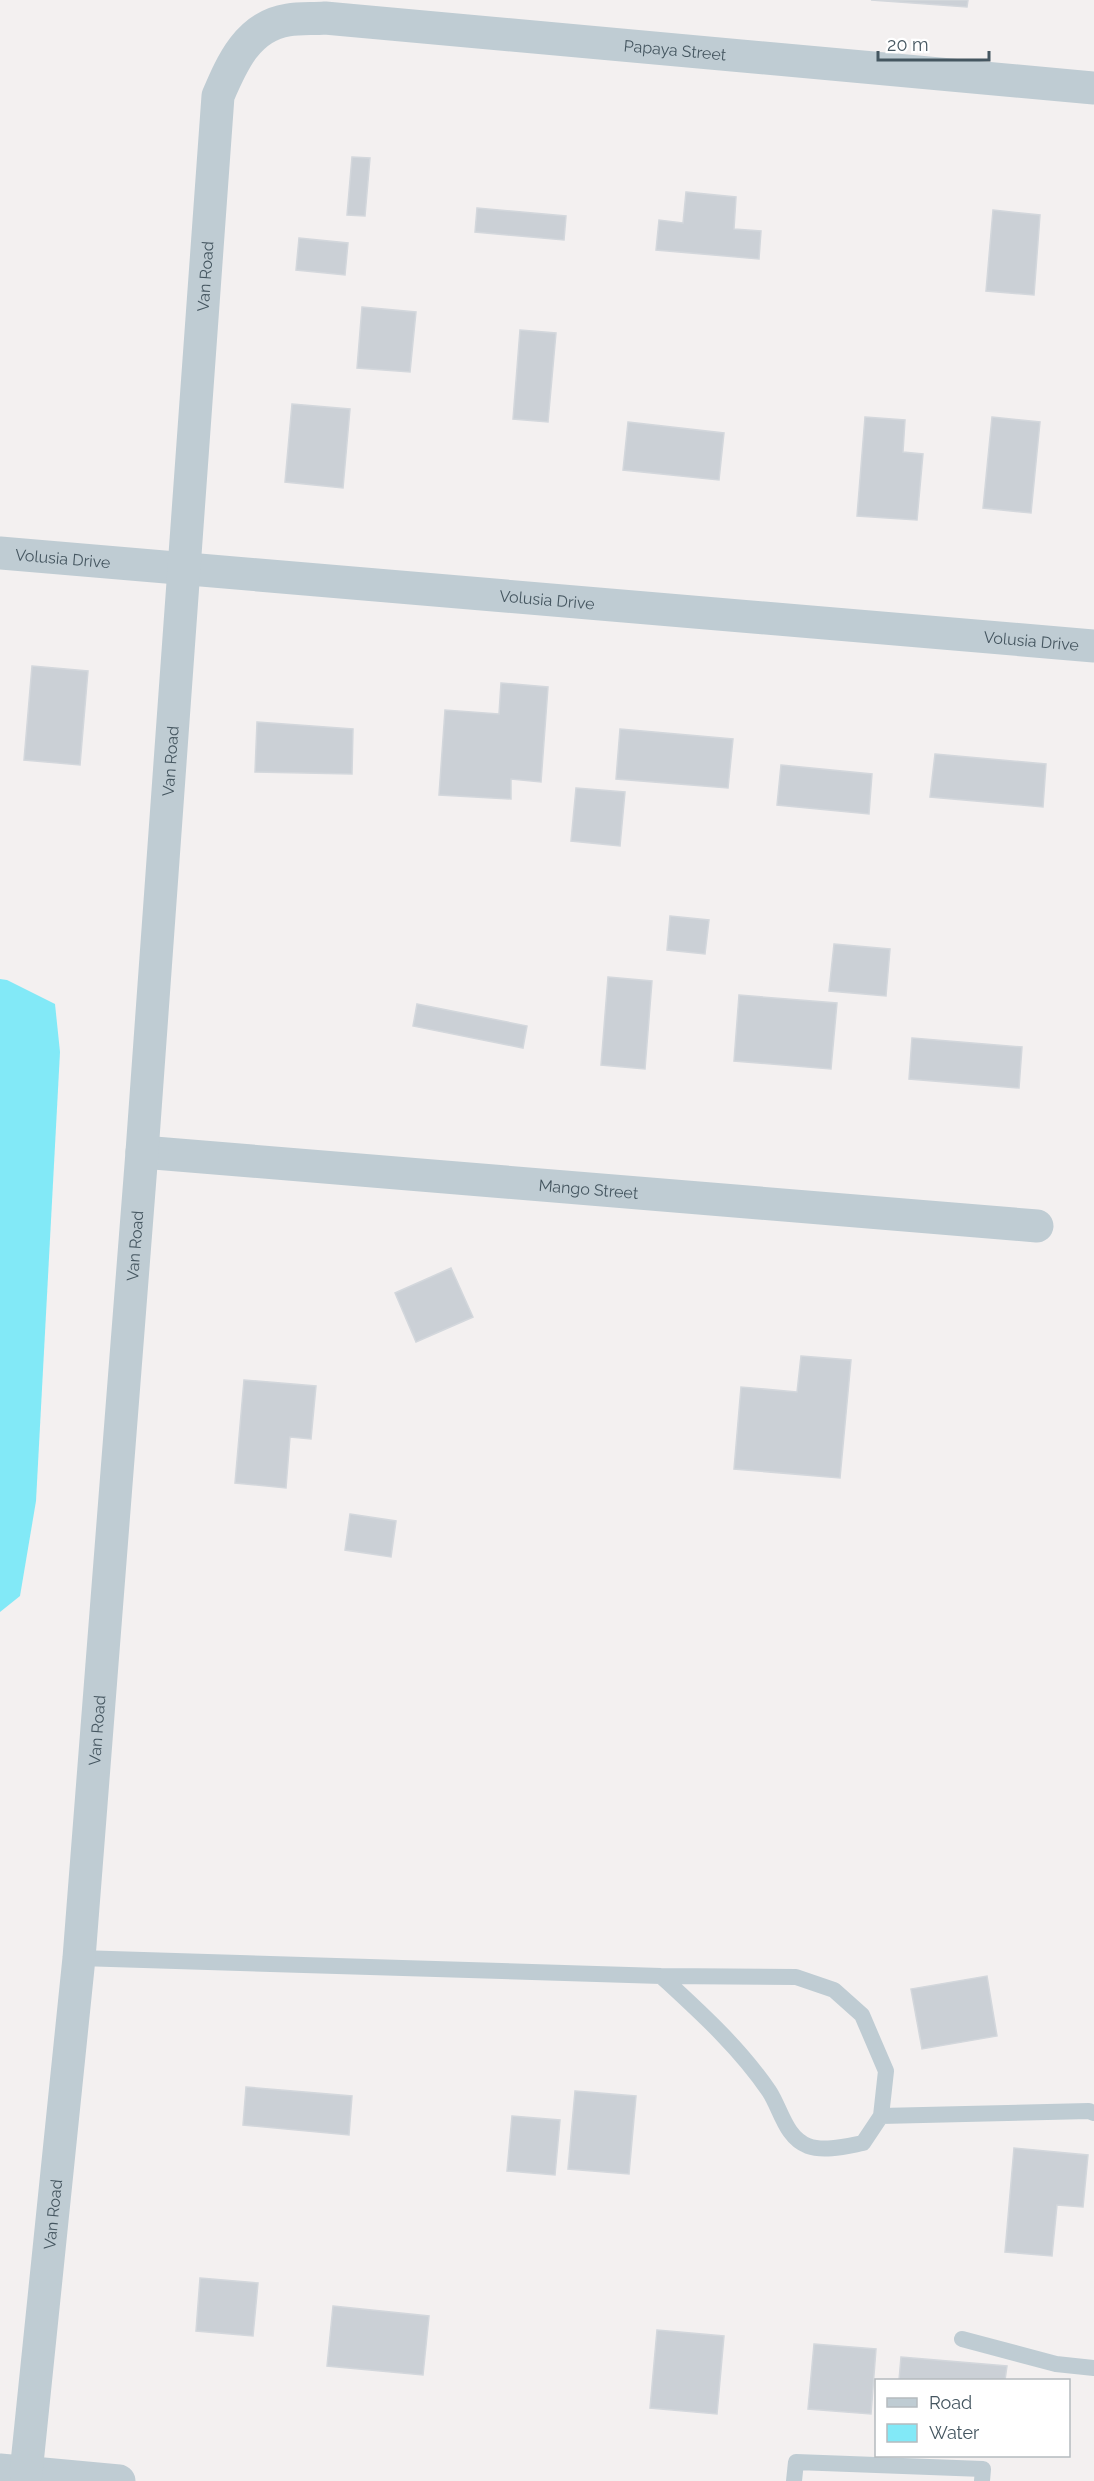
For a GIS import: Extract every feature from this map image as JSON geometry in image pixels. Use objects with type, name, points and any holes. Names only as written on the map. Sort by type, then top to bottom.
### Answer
[{"type":"street","name":"Papaya Street","points":[[258,31],[286,20],[326,18],[1094,88]]},
{"type":"street","name":"Van Road","points":[[13,2472],[79,1958],[142,1152],[218,96],[235,57],[258,31]]},
{"type":"street","name":"Volusia Drive","points":[[0,553],[1094,646]]},
{"type":"street","name":"Mango Street","points":[[142,1152],[1037,1226]]},
{"type":"street","points":[[13,2472],[119,2481]]},
{"type":"lane","points":[[79,1958],[661,1976],[796,1977],[834,1990],[862,2015],[886,2071],[881,2116],[863,2143],[838,2148],[808,2146],[790,2133],[769,2091],[726,2036],[661,1976]]},
{"type":"lane","points":[[881,2116],[1089,2111],[1094,2113]]},
{"type":"lane","points":[[962,2339],[1056,2364],[1094,2368]]},
{"type":"lane","points":[[794,2481],[796,2463],[983,2469],[982,2481]]},
{"type":"water","points":[[0,979],[7,980],[55,1004],[60,1052],[36,1501],[20,1596],[0,1612]]},
{"type":"building","points":[[871,0],[968,0],[967,7]]},
{"type":"building","points":[[352,157],[370,158],[365,216],[347,215]]},
{"type":"building","points":[[686,192],[736,197],[734,229],[761,231],[759,259],[656,250],[659,220],[683,223]]},
{"type":"building","points":[[477,208],[566,216],[564,240],[475,232]]},
{"type":"building","points":[[993,210],[1040,215],[1034,295],[986,291]]},
{"type":"building","points":[[299,238],[348,243],[345,275],[296,270]]},
{"type":"building","points":[[362,307],[416,312],[410,372],[357,368]]},
{"type":"building","points":[[520,330],[556,333],[548,422],[513,419]]},
{"type":"building","points":[[292,404],[350,409],[343,488],[285,482]]},
{"type":"building","points":[[865,417],[905,420],[903,452],[923,454],[917,520],[857,516]]},
{"type":"building","points":[[992,417],[1040,422],[1031,513],[983,508]]},
{"type":"building","points":[[628,422],[724,433],[719,480],[623,470]]},
{"type":"building","points":[[32,666],[88,671],[80,765],[24,760]]},
{"type":"building","points":[[501,683],[548,687],[541,782],[511,779],[511,799],[439,795],[445,710],[499,714]]},
{"type":"building","points":[[257,722],[353,729],[352,774],[255,772]]},
{"type":"building","points":[[620,729],[733,739],[728,788],[616,779]]},
{"type":"building","points":[[935,754],[1046,764],[1043,807],[930,797]]},
{"type":"building","points":[[781,765],[872,774],[869,814],[777,805]]},
{"type":"building","points":[[576,788],[625,792],[620,846],[571,841]]},
{"type":"building","points":[[670,916],[709,920],[705,954],[667,950]]},
{"type":"building","points":[[834,944],[890,949],[886,996],[829,991]]},
{"type":"building","points":[[608,977],[652,981],[645,1069],[601,1065]]},
{"type":"building","points":[[739,995],[837,1003],[831,1069],[734,1061]]},
{"type":"building","points":[[417,1004],[527,1026],[523,1048],[413,1026]]},
{"type":"building","points":[[912,1038],[1022,1047],[1019,1088],[909,1079]]},
{"type":"building","points":[[451,1268],[473,1317],[416,1342],[395,1293]]},
{"type":"building","points":[[801,1356],[851,1360],[840,1478],[734,1469],[741,1387],[797,1392]]},
{"type":"building","points":[[244,1380],[316,1386],[311,1439],[290,1437],[286,1488],[235,1483]]},
{"type":"building","points":[[350,1514],[396,1521],[391,1557],[345,1550]]},
{"type":"building","points":[[987,1976],[997,2036],[922,2049],[911,1989]]},
{"type":"building","points":[[246,2087],[352,2096],[349,2135],[243,2125]]},
{"type":"building","points":[[575,2091],[636,2096],[629,2174],[568,2169]]},
{"type":"building","points":[[512,2116],[560,2120],[555,2175],[507,2171]]},
{"type":"building","points":[[1014,2148],[1088,2155],[1083,2207],[1057,2205],[1052,2256],[1005,2252]]},
{"type":"building","points":[[200,2278],[258,2283],[253,2336],[196,2331]]},
{"type":"building","points":[[333,2306],[429,2316],[423,2375],[327,2366]]},
{"type":"building","points":[[657,2330],[724,2336],[717,2414],[650,2408]]},
{"type":"building","points":[[814,2344],[876,2349],[871,2414],[808,2409]]},
{"type":"building","points":[[901,2357],[1007,2366],[1005,2379],[899,2379]]}]
